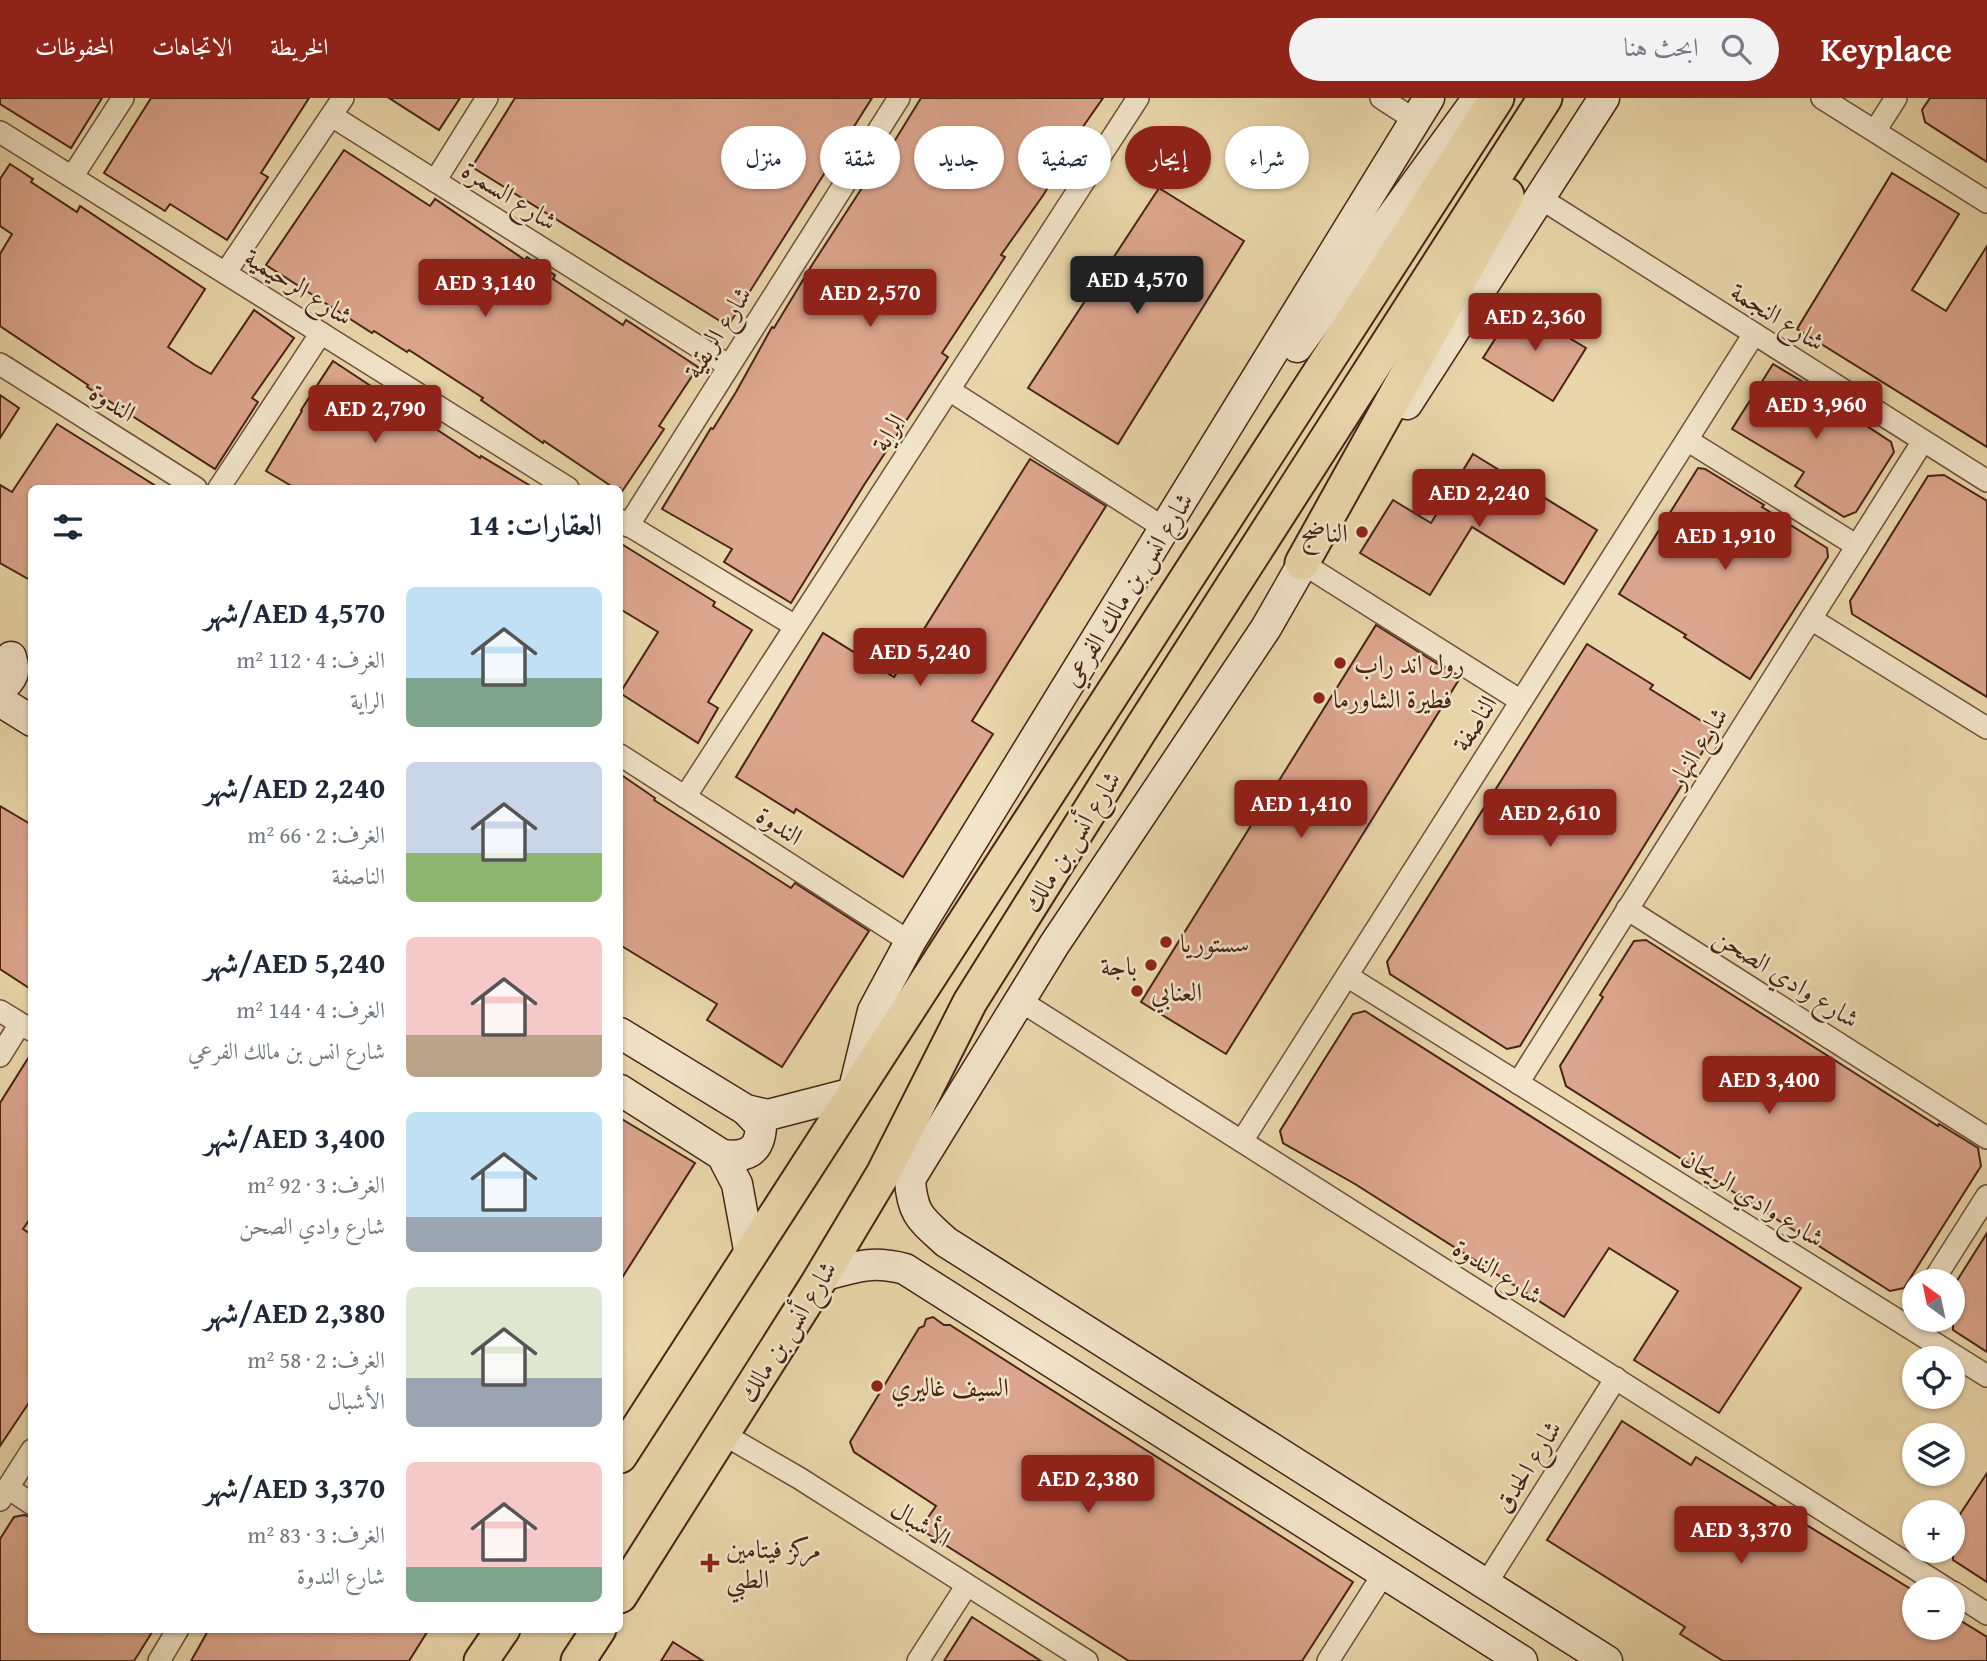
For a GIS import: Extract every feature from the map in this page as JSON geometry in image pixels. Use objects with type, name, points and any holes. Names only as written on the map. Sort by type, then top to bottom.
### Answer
[{"type":"main road","points":[[623,1450],[1497,98]]},
{"type":"main road","name":"شارع أنس بن مالك","points":[[623,1592],[883,1174],[970,1002],[1139,732],[1545,98]]},
{"type":"main road","points":[[1302,563],[1561,98]]},
{"type":"main road","points":[[481,1661],[500,1633]]},
{"type":"main road","points":[[578,1661],[596,1633]]},
{"type":"street","points":[[72,177],[123,98]]},
{"type":"street","points":[[226,272],[344,98]]},
{"type":"street","points":[[435,181],[487,98]]},
{"type":"street","name":"شارع الربقية","points":[[624,523],[729,366],[899,98]]},
{"type":"street","name":"الراية","points":[[685,797],[1138,98]]},
{"type":"street","points":[[1381,98],[1422,109]]},
{"type":"street","points":[[949,390],[1164,528],[1478,98]]},
{"type":"street","points":[[1604,98],[1302,563],[1266,628],[1054,945],[910,1180],[912,1199],[920,1219],[946,1242],[1607,1661]]},
{"type":"street","points":[[1822,98],[1987,202]]},
{"type":"street","points":[[1875,131],[1896,98]]},
{"type":"street","name":"شارع انس بن مالك الفرعي","points":[[853,1093],[873,1012],[910,942],[1422,109]]},
{"type":"street","name":"شارع السمرة","points":[[332,116],[729,366]]},
{"type":"street","name":"شارع الرحيمية","points":[[0,132],[563,485]]},
{"type":"street","name":"شارع النجمة","points":[[1539,198],[1987,481]]},
{"type":"street","points":[[221,485],[321,333]]},
{"type":"street","name":"الناصفة","points":[[1242,1141],[1754,334]]},
{"type":"street","name":"الندوة","points":[[0,364],[191,485]]},
{"type":"street","points":[[1687,440],[1857,546]]},
{"type":"street","name":"شارع النهار","points":[[1518,1083],[1923,441]]},
{"type":"street","points":[[624,523],[795,626]]},
{"type":"street","points":[[1302,563],[1521,701]]},
{"type":"street","points":[[1811,619],[1987,727]]},
{"type":"street","points":[[0,689],[12,678],[14,658]]},
{"type":"street","points":[[0,701],[28,718]]},
{"type":"street","name":"الندوة","points":[[623,757],[910,942]]},
{"type":"street","name":"شارع وادي الصحن","points":[[1627,909],[1987,1138]]},
{"type":"street","points":[[883,1174],[1054,945]]},
{"type":"street","name":"شارع وادي الريحان","points":[[1347,976],[1518,1083],[1902,1313]]},
{"type":"street","name":"شارع الندوة","points":[[1019,1000],[1929,1577]]},
{"type":"street","points":[[0,1011],[26,1027],[0,1056]]},
{"type":"street","points":[[623,1035],[746,1110],[761,1126],[760,1137],[755,1147],[739,1157],[723,1155],[623,1092]]},
{"type":"street","points":[[746,1110],[768,1115],[853,1093]]},
{"type":"street","points":[[723,1155],[737,1184],[750,1255]]},
{"type":"street","points":[[1941,1269],[1987,1196]]},
{"type":"street","points":[[822,1276],[859,1266],[884,1263],[905,1269],[1522,1661]]},
{"type":"street","name":"شارع وادي الريحان","points":[[1929,1332],[1987,1376]]},
{"type":"street","name":"شارع الحدق","points":[[1486,1584],[1616,1378]]},
{"type":"street","name":"الأشبال","points":[[723,1434],[799,1478],[1087,1661]]},
{"type":"street","points":[[28,1456],[4,1494],[28,1502]]},
{"type":"street","points":[[1328,1661],[1384,1573]]},
{"type":"street","points":[[918,1661],[967,1585]]},
{"type":"street","points":[[1965,1600],[1987,1614]]},
{"type":"street","points":[[159,1661],[176,1633]]},
{"type":"building","points":[[0,98],[102,98],[71,148],[0,104]]},
{"type":"building","points":[[151,98],[309,98],[261,173],[268,177],[227,240],[170,204],[165,211],[104,173]]},
{"type":"building","points":[[389,98],[460,98],[439,130]]},
{"type":"building","points":[[515,98],[872,98],[854,126],[820,126],[820,180],[728,326],[472,167]]},
{"type":"building","points":[[921,98],[1103,98],[1083,126],[1018,126],[1018,189],[1047,189],[1001,255],[1005,257],[942,353],[948,357],[791,603],[724,562],[732,549],[662,509],[736,392],[772,327],[774,328],[861,189],[900,189],[900,132]]},
{"type":"building","points":[[1930,98],[1987,98],[1987,162],[1925,122],[1922,110]]},
{"type":"building","points":[[344,150],[430,206],[435,199],[525,260],[527,257],[555,275],[553,279],[623,325],[626,320],[698,367],[659,426],[664,429],[623,490],[623,485],[610,485],[544,441],[543,443],[481,400],[483,398],[409,350],[407,352],[374,331],[372,333],[266,265]]},
{"type":"building","points":[[10,164],[33,179],[31,182],[77,212],[80,206],[205,289],[168,347],[195,365],[211,374],[254,310],[294,338],[252,398],[258,402],[215,469],[87,387],[88,385],[0,326],[0,254],[12,234],[0,226],[0,179]]},
{"type":"building","points":[[1892,173],[1959,214],[1912,290],[1946,311],[1987,246],[1987,447],[1797,329]]},
{"type":"building","points":[[1158,189],[1244,241],[1118,444],[1028,388]]},
{"type":"building","points":[[1516,306],[1586,348],[1553,401],[1483,358]]},
{"type":"building","points":[[333,361],[480,458],[481,456],[529,485],[290,485],[266,471]]},
{"type":"building","points":[[1773,364],[1840,404],[1838,407],[1891,442],[1894,452],[1856,512],[1844,517],[1795,486],[1804,472],[1732,429]]},
{"type":"building","points":[[0,395],[19,408],[0,438]]},
{"type":"building","points":[[57,424],[154,485],[28,485],[28,579],[0,563],[0,485],[12,492]]},
{"type":"building","points":[[1473,454],[1597,530],[1564,584],[1472,527],[1430,595],[1360,553],[1393,500],[1431,523]]},
{"type":"building","points":[[1030,459],[1106,506],[972,721],[993,734],[903,877],[796,809],[794,813],[736,777],[823,633],[894,677]]},
{"type":"building","points":[[1698,468],[1705,469],[1764,505],[1762,507],[1827,548],[1828,557],[1750,679],[1619,594]]},
{"type":"building","points":[[1944,475],[1987,501],[1987,697],[1852,614],[1850,601],[1928,476]]},
{"type":"building","points":[[623,545],[715,602],[713,606],[752,630],[708,702],[718,708],[698,743],[623,695],[623,688],[658,632],[623,611]]},
{"type":"building","points":[[1376,625],[1460,678],[1226,1054],[1141,1002]]},
{"type":"building","points":[[1587,644],[1653,685],[1650,689],[1716,730],[1520,1046],[1507,1049],[1390,974],[1387,962]]},
{"type":"building","points":[[623,776],[655,798],[654,800],[791,888],[795,883],[869,931],[782,1067],[707,1020],[717,1004],[623,947]]},
{"type":"building","points":[[0,806],[28,823],[28,987],[0,969]]},
{"type":"building","points":[[1646,940],[1938,1126],[1939,1124],[1978,1148],[1981,1166],[1916,1269],[1902,1269],[1902,1288],[1890,1291],[1566,1086],[1560,1066],[1634,941]]},
{"type":"building","points":[[1365,1011],[1801,1288],[1719,1413],[1634,1360],[1678,1291],[1609,1248],[1564,1317],[1355,1184],[1283,1143],[1280,1131],[1319,1068],[1353,1014]]},
{"type":"building","points":[[28,1058],[28,1222],[23,1229],[28,1232],[28,1404],[0,1446],[0,1103]]},
{"type":"building","points":[[623,1120],[695,1163],[623,1276]]},
{"type":"building","points":[[1987,1233],[1987,1352],[1956,1332],[1965,1332],[1964,1269]]},
{"type":"building","points":[[933,1317],[944,1325],[950,1325],[1353,1582],[1302,1661],[1129,1661],[920,1529],[936,1506],[854,1452],[850,1442],[919,1328],[924,1326],[926,1319]]},
{"type":"building","points":[[1622,1421],[1691,1465],[1696,1457],[1902,1584],[1902,1640],[1965,1640],[1965,1623],[1987,1637],[1987,1661],[1723,1661],[1680,1634],[1685,1627],[1547,1540]]},
{"type":"building","points":[[1987,1473],[1987,1582],[1958,1563],[1965,1563],[1965,1507]]},
{"type":"building","points":[[28,1516],[28,1633],[152,1633],[134,1661],[0,1661],[0,1539],[14,1517]]},
{"type":"building","points":[[972,1617],[1041,1661],[944,1661]]},
{"type":"building","points":[[207,1633],[426,1633],[409,1661],[191,1661]]},
{"type":"building","points":[[673,1642],[703,1661],[661,1661]]},
{"type":"place","name":"الناضج","points":[[1362,532]]},
{"type":"place","name":"رول اند راب","points":[[1340,663]]},
{"type":"place","name":"فطيرة الشاورما","points":[[1319,698]]},
{"type":"place","name":"سستوريا","points":[[1166,942]]},
{"type":"place","name":"باجة","points":[[1151,965]]},
{"type":"place","name":"العنابي","points":[[1137,991]]},
{"type":"place","name":"السيف غاليري","points":[[877,1386]]},
{"type":"place","name":"مركز فيتامين الطبي","points":[[710,1563]]}]
